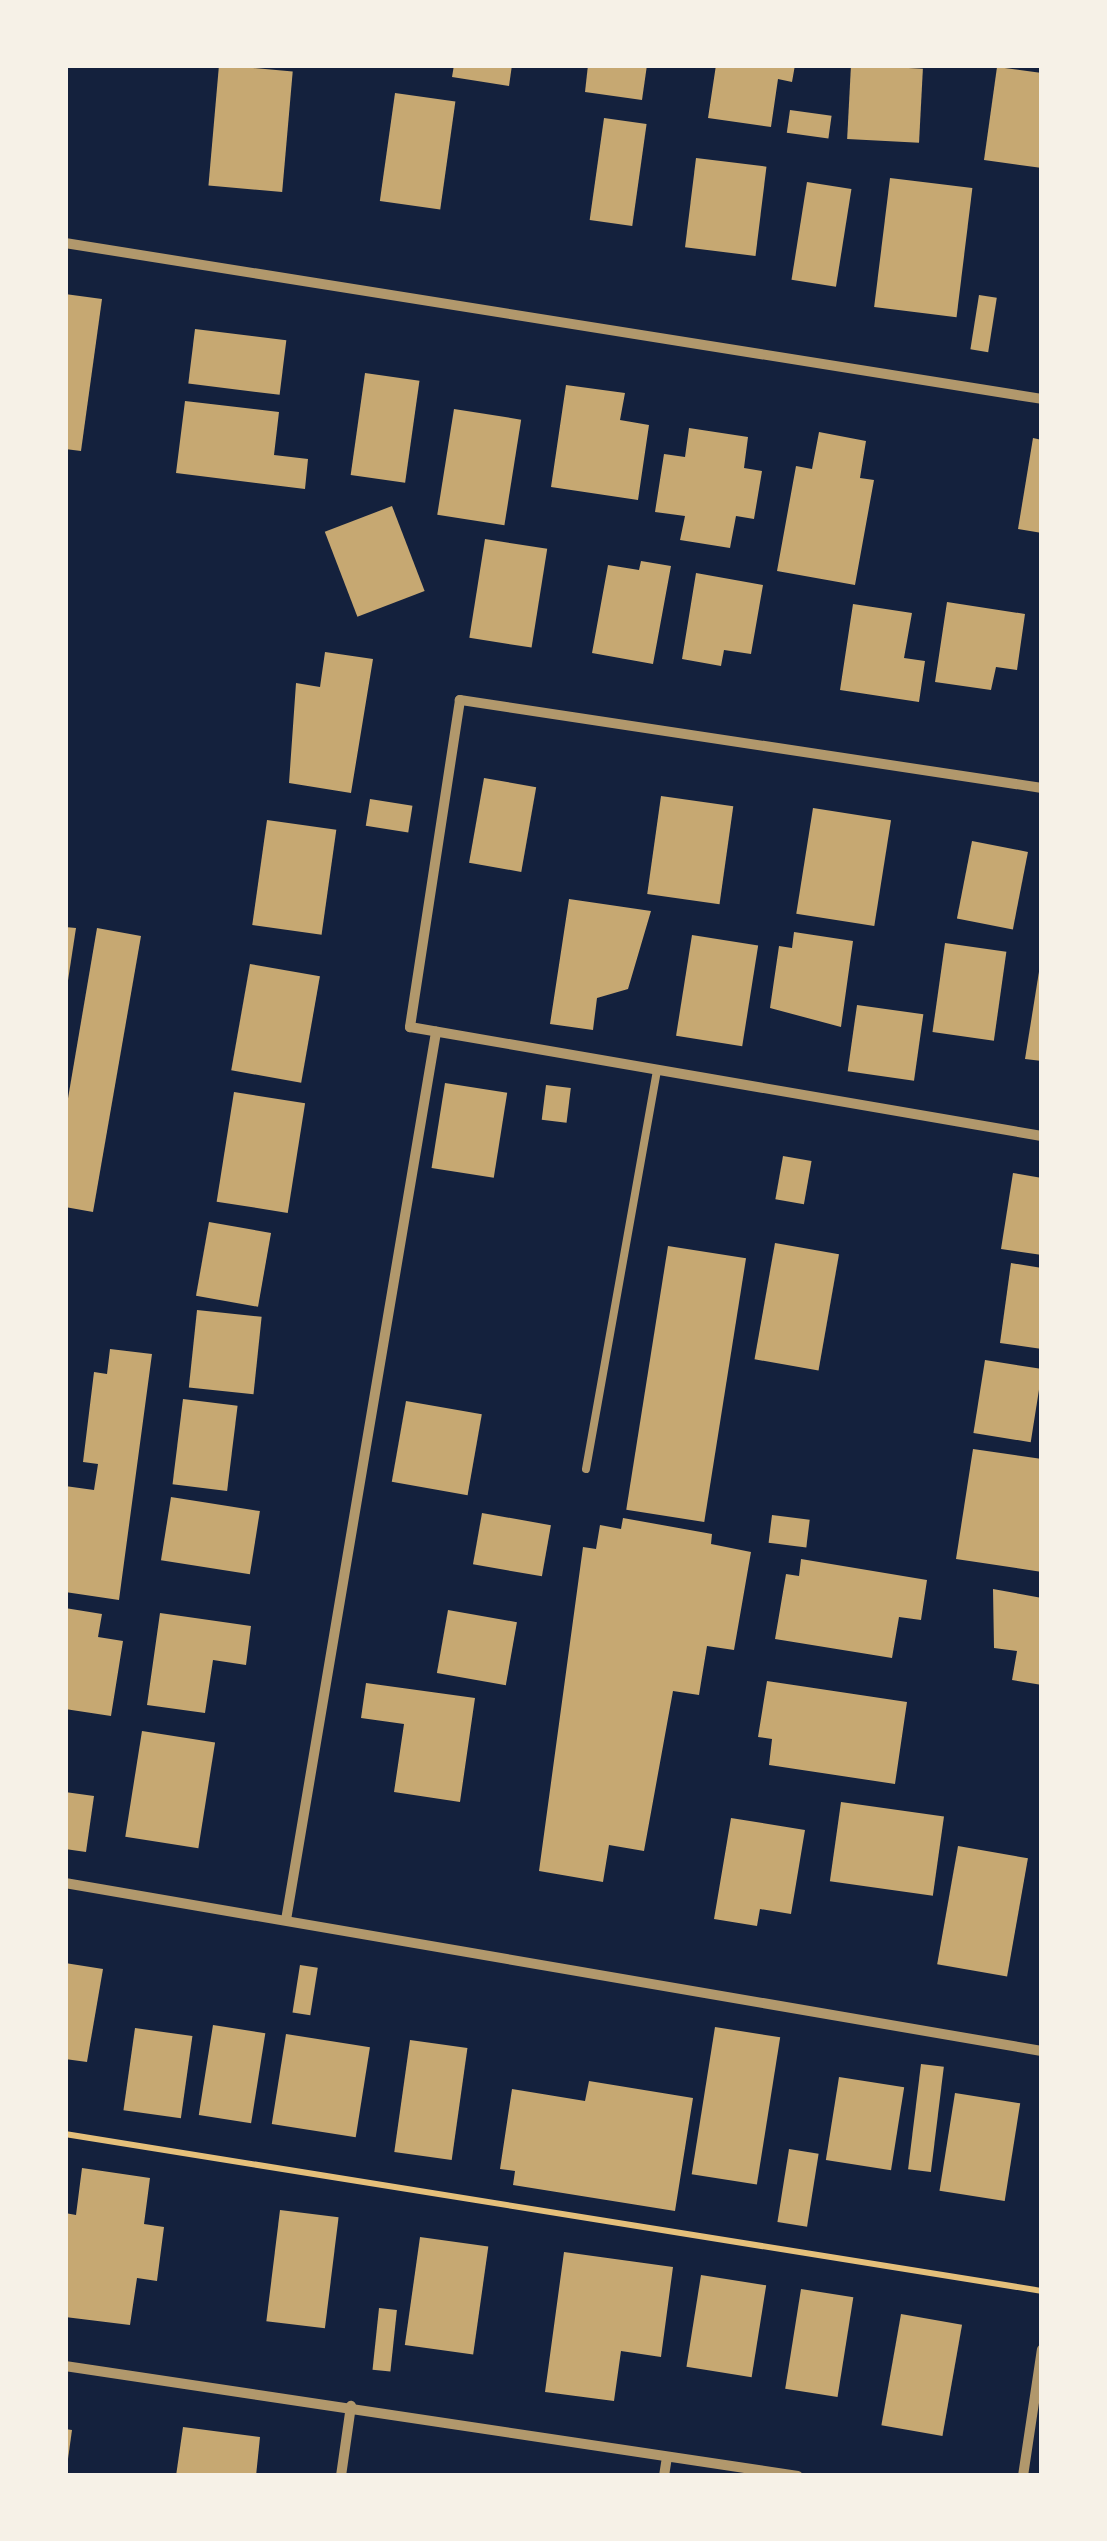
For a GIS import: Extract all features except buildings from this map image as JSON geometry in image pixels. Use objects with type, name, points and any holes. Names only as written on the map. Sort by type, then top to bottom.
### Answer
[{"type":"street","points":[[65,242],[1042,399]]},
{"type":"street","points":[[1042,788],[460,700],[410,1027],[1042,1136]]},
{"type":"street","points":[[286,1920],[436,1032]]},
{"type":"street","points":[[65,1883],[1042,2051]]},
{"type":"street","points":[[1022,2476],[1042,2349]]},
{"type":"street","points":[[65,2366],[798,2476]]},
{"type":"street","points":[[341,2476],[351,2406]]},
{"type":"street","points":[[664,2476],[667,2457]]},
{"type":"lane","points":[[586,1468],[657,1070]]},
{"type":"path","points":[[65,2134],[1042,2291]]}]
